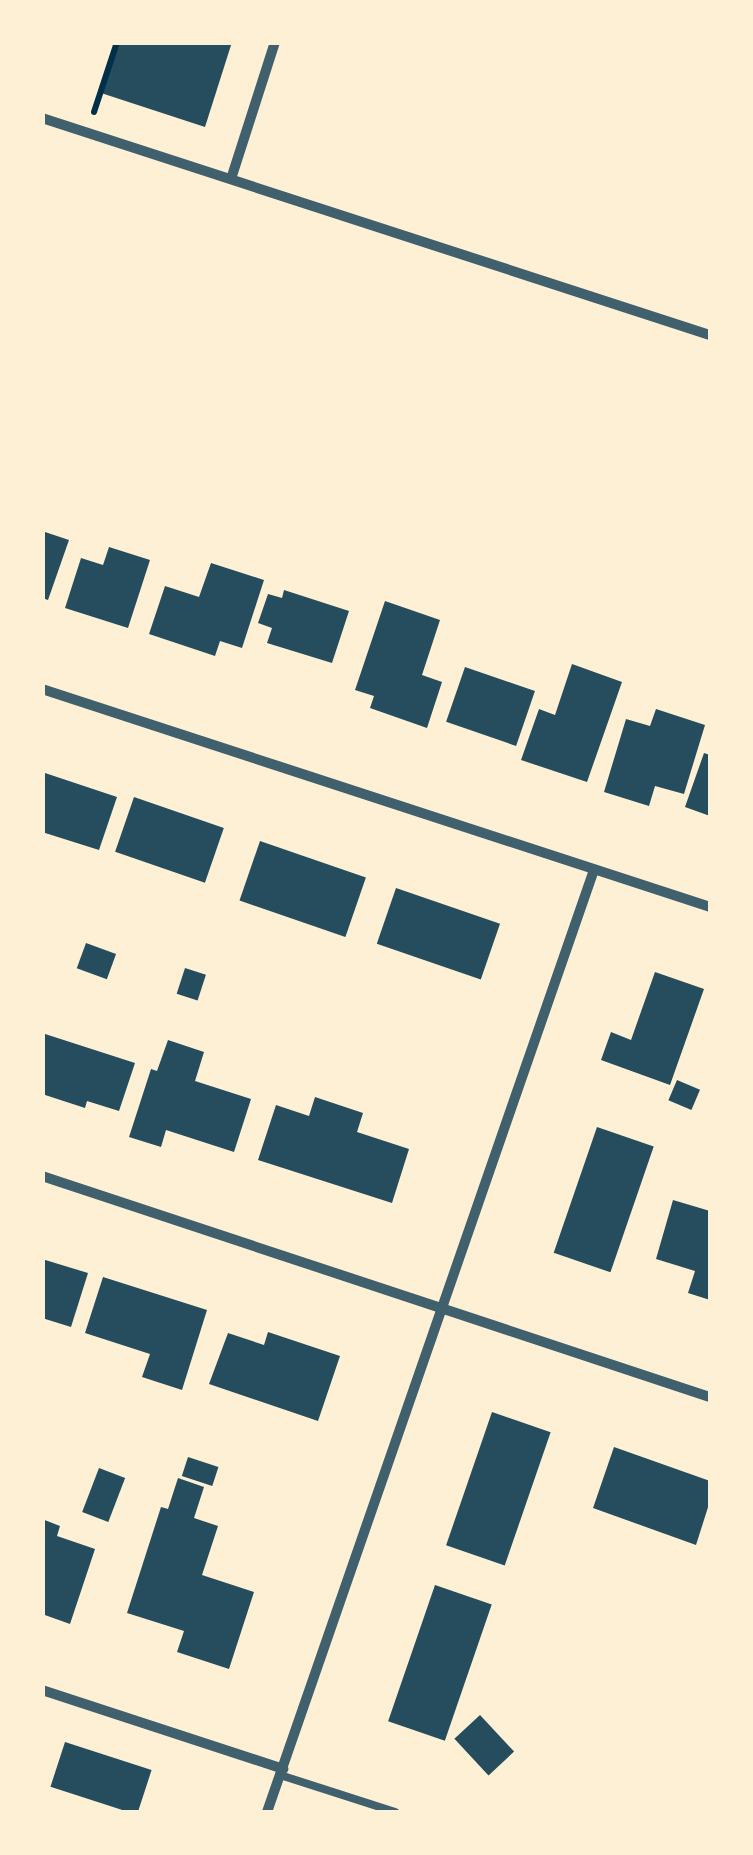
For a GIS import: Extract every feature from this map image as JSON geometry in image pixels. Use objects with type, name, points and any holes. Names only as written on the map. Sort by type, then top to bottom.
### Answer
[{"type":"street","points":[[231,179],[275,42]]},
{"type":"street","points":[[42,118],[710,335]]},
{"type":"street","points":[[42,690],[710,907]]},
{"type":"street","points":[[267,1812],[594,870]]},
{"type":"street","points":[[42,1176],[710,1397]]},
{"type":"street","points":[[42,1690],[281,1772]]},
{"type":"lane","points":[[281,1772],[395,1812]]},
{"type":"path","points":[[88,132],[117,42]]},
{"type":"building","points":[[118,42],[232,42],[205,127],[101,93]]},
{"type":"building","points":[[42,531],[69,540],[48,600],[42,598]]},
{"type":"building","points":[[109,547],[150,560],[128,628],[65,608],[81,558],[103,565]]},
{"type":"building","points":[[211,563],[264,580],[242,648],[220,641],[215,656],[149,634],[165,586],[199,597]]},
{"type":"building","points":[[284,590],[349,611],[332,663],[267,643],[272,628],[258,623],[268,594],[282,598]]},
{"type":"building","points":[[385,601],[440,620],[422,675],[442,682],[427,728],[370,708],[374,696],[355,690]]},
{"type":"building","points":[[572,664],[622,682],[587,782],[521,760],[539,709],[555,715]]},
{"type":"building","points":[[465,667],[535,691],[516,746],[446,722]]},
{"type":"building","points":[[656,709],[705,725],[684,794],[655,786],[649,806],[604,792],[626,719],[650,726]]},
{"type":"building","points":[[704,753],[710,755],[710,816],[685,807]]},
{"type":"building","points":[[42,772],[117,797],[99,850],[42,832]]},
{"type":"building","points":[[134,797],[224,828],[205,883],[115,852]]},
{"type":"building","points":[[260,841],[366,877],[345,937],[239,901]]},
{"type":"building","points":[[396,888],[500,924],[481,980],[377,944]]},
{"type":"building","points":[[86,943],[116,954],[107,979],[77,968]]},
{"type":"building","points":[[185,968],[206,975],[198,1000],[177,994]]},
{"type":"building","points":[[655,972],[704,989],[670,1085],[601,1060],[611,1032],[631,1040]]},
{"type":"building","points":[[42,1033],[135,1063],[119,1111],[87,1101],[85,1108],[42,1094]]},
{"type":"building","points":[[168,1040],[204,1052],[195,1081],[251,1099],[234,1152],[166,1130],[161,1147],[129,1137],[151,1069],[157,1071]]},
{"type":"building","points":[[677,1080],[700,1090],[691,1110],[668,1100]]},
{"type":"building","points":[[315,1097],[363,1113],[357,1132],[409,1149],[392,1203],[258,1160],[276,1105],[309,1116]]},
{"type":"building","points":[[597,1127],[654,1147],[610,1272],[554,1253]]},
{"type":"building","points":[[673,1200],[710,1211],[710,1300],[688,1293],[695,1271],[656,1259]]},
{"type":"building","points":[[42,1259],[88,1273],[71,1327],[42,1318]]},
{"type":"building","points":[[103,1277],[207,1310],[182,1390],[142,1377],[150,1354],[85,1333]]},
{"type":"building","points":[[268,1332],[340,1356],[318,1421],[209,1384],[228,1333],[264,1345]]},
{"type":"building","points":[[492,1412],[551,1432],[505,1566],[446,1545]]},
{"type":"building","points":[[614,1447],[710,1481],[710,1501],[696,1545],[593,1508]]},
{"type":"building","points":[[188,1457],[218,1467],[212,1486],[182,1476]]},
{"type":"building","points":[[99,1468],[125,1478],[108,1522],[82,1512]]},
{"type":"building","points":[[178,1478],[204,1487],[194,1518],[218,1526],[202,1575],[254,1592],[229,1669],[177,1652],[184,1631],[127,1613],[161,1507],[168,1509]]},
{"type":"building","points":[[42,1519],[60,1526],[57,1536],[95,1549],[70,1624],[42,1614]]},
{"type":"building","points":[[435,1585],[492,1605],[445,1741],[388,1721]]},
{"type":"building","points":[[480,1715],[514,1752],[489,1775],[454,1739]]},
{"type":"building","points":[[65,1742],[152,1770],[138,1812],[50,1787]]}]
